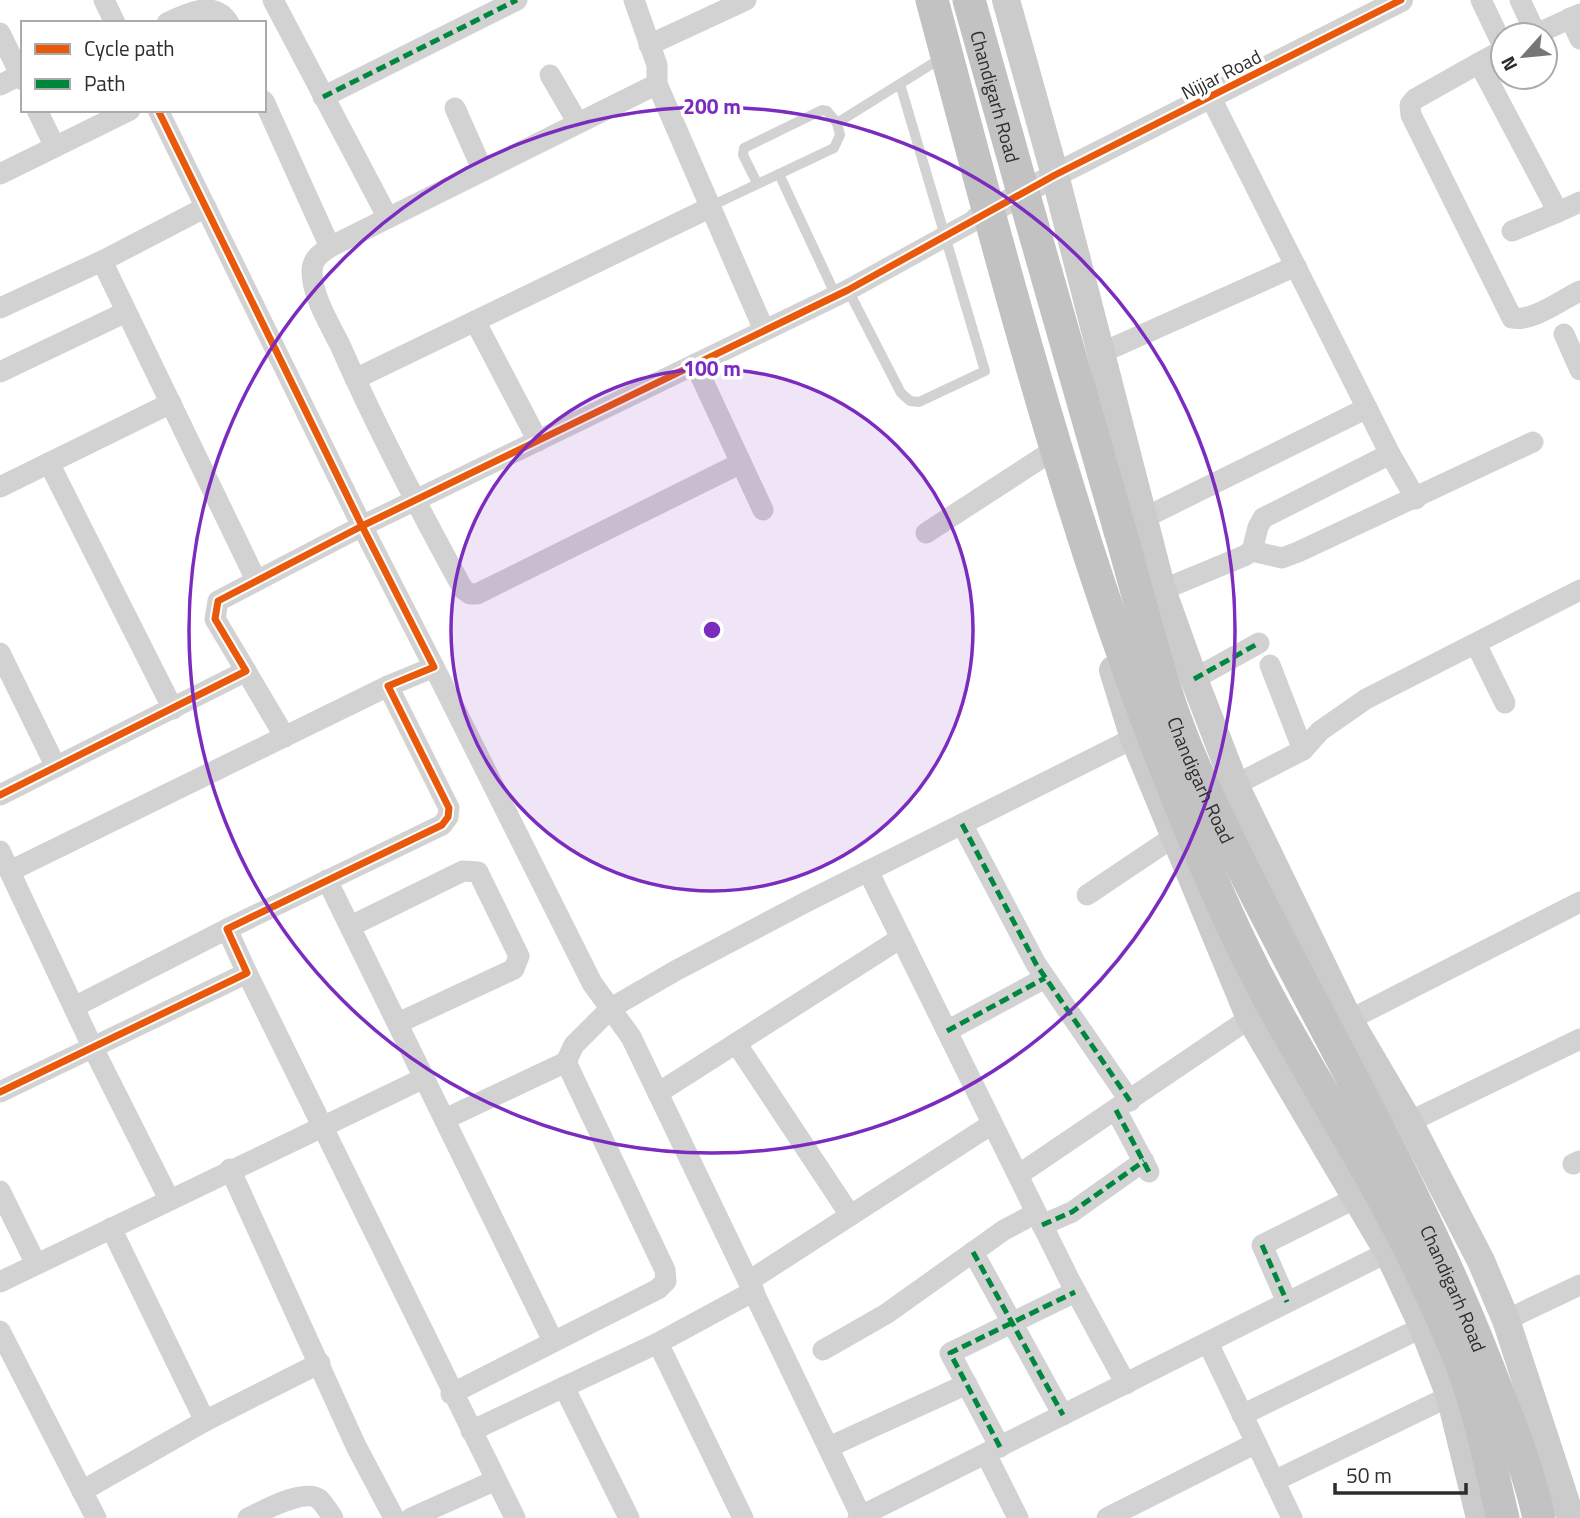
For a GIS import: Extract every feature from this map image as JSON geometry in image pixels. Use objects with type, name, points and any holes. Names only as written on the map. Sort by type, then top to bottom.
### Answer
[{"type":"highway","points":[[932,0],[989,211],[1087,547],[1146,713],[1229,920],[1289,1036],[1397,1224],[1445,1325],[1475,1404],[1503,1518]]},
{"type":"highway","name":"Chandigarh Road","points":[[969,0],[1164,686],[1194,766],[1305,991],[1439,1248],[1507,1416],[1539,1518]]},
{"type":"main road","points":[[916,0],[976,219],[1134,738],[1250,1018],[1388,1252],[1423,1327],[1450,1396],[1480,1518]]},
{"type":"main road","points":[[1011,2],[1162,590],[1235,785],[1349,1020],[1409,1122],[1481,1261],[1506,1320],[1571,1518]]},
{"type":"street","points":[[104,0],[115,21]]},
{"type":"street","points":[[272,0],[388,218]]},
{"type":"street","points":[[323,97],[517,0]]},
{"type":"street","points":[[634,0],[657,65],[657,84],[764,330]]},
{"type":"street","points":[[649,45],[746,0]]},
{"type":"street","name":"Nijjar Road","points":[[976,219],[1055,175],[1401,0]]},
{"type":"street","points":[[1481,0],[1491,21]]},
{"type":"street","points":[[1520,0],[1529,21]]},
{"type":"street","points":[[171,21],[203,6],[215,6],[224,13],[228,21]]},
{"type":"street","points":[[1559,24],[1575,16],[1580,39]]},
{"type":"street","points":[[0,33],[21,77],[0,85]]},
{"type":"street","points":[[1489,57],[1415,99],[1410,105],[1411,115],[1512,318],[1520,319],[1531,315],[1580,291]]},
{"type":"street","points":[[1479,63],[1558,212]]},
{"type":"street","points":[[550,75],[578,123]]},
{"type":"street","points":[[657,84],[330,247],[318,255],[311,267],[313,285],[414,501],[463,589],[470,594],[477,594],[741,463]]},
{"type":"street","points":[[1210,96],[1390,454],[1416,499]]},
{"type":"street","points":[[266,105],[330,247]]},
{"type":"street","points":[[455,107],[482,171]]},
{"type":"street","points":[[38,112],[55,147]]},
{"type":"street","points":[[0,174],[126,112]]},
{"type":"street","points":[[159,112],[362,526],[592,983],[631,1037],[829,1447],[860,1517],[1388,1252]]},
{"type":"street","points":[[1512,231],[1580,202]]},
{"type":"street","points":[[0,308],[102,261],[206,207]]},
{"type":"street","points":[[355,379],[709,208]]},
{"type":"street","points":[[285,737],[215,619],[214,607],[218,601],[362,526],[842,293],[976,219]]},
{"type":"street","points":[[102,261],[256,580]]},
{"type":"street","points":[[1101,353],[1296,266]]},
{"type":"street","points":[[0,372],[126,312]]},
{"type":"street","points":[[475,321],[538,441]]},
{"type":"street","points":[[1564,334],[1580,370]]},
{"type":"street","points":[[695,364],[763,510]]},
{"type":"street","points":[[0,487],[171,403]]},
{"type":"street","points":[[1142,519],[1367,408]]},
{"type":"street","points":[[1162,590],[1252,551],[1282,558],[1416,499],[1533,442]]},
{"type":"street","points":[[1252,551],[1258,527],[1264,518],[1390,454]]},
{"type":"street","points":[[926,533],[1046,455]]},
{"type":"street","points":[[48,463],[173,709]]},
{"type":"street","points":[[1235,785],[1303,750],[1320,731],[1366,699],[1580,590]]},
{"type":"street","points":[[1195,679],[1259,643]]},
{"type":"street","points":[[1476,643],[1505,703]]},
{"type":"street","points":[[0,653],[56,767]]},
{"type":"street","points":[[1270,665],[1303,750]]},
{"type":"street","points":[[10,871],[388,686],[434,667]]},
{"type":"street","points":[[0,795],[246,671]]},
{"type":"street","points":[[74,1007],[442,825],[448,817],[449,808],[388,686]]},
{"type":"street","points":[[445,1119],[566,1062],[574,1045],[611,1008],[675,971],[1134,738]]},
{"type":"street","points":[[823,1350],[886,1314],[973,1252],[1039,1219],[1072,1212],[1146,1167],[1123,1105],[1045,978],[962,824]]},
{"type":"street","points":[[1087,895],[1175,836]]},
{"type":"street","points":[[0,850],[92,1046],[169,1199]]},
{"type":"street","points":[[351,926],[472,869],[478,872],[519,956],[514,969],[398,1023]]},
{"type":"street","points":[[868,871],[1039,1219],[1126,1384]]},
{"type":"street","points":[[327,880],[553,1341]]},
{"type":"street","points":[[1349,1020],[1580,902]]},
{"type":"street","points":[[227,929],[452,1394],[515,1518]]},
{"type":"street","points":[[658,1093],[901,938]]},
{"type":"street","points":[[0,1092],[247,974]]},
{"type":"street","points":[[947,1031],[1045,978]]},
{"type":"street","points":[[1018,1175],[1250,1018]]},
{"type":"street","points":[[1409,1122],[1580,1039]]},
{"type":"street","points":[[736,1043],[850,1215]]},
{"type":"street","points":[[452,1394],[658,1289],[666,1281],[665,1270],[566,1062]]},
{"type":"street","points":[[0,1282],[424,1077]]},
{"type":"street","points":[[471,1431],[658,1343],[752,1286],[850,1215],[992,1124]]},
{"type":"street","points":[[230,1169],[356,1446],[394,1518]]},
{"type":"street","points":[[0,1191],[36,1264]]},
{"type":"street","points":[[1287,1301],[1262,1245],[1356,1198]]},
{"type":"street","points":[[111,1228],[205,1421]]},
{"type":"street","points":[[973,1252],[1063,1415]]},
{"type":"street","points":[[1506,1320],[1580,1285]]},
{"type":"street","points":[[1017,1518],[967,1384],[950,1353],[1076,1292]]},
{"type":"street","points":[[1242,1415],[1423,1327]]},
{"type":"street","points":[[0,1331],[96,1518]]},
{"type":"street","points":[[658,1343],[743,1518]]},
{"type":"street","points":[[1208,1343],[1292,1518]]},
{"type":"street","points":[[82,1491],[205,1421],[320,1363]]},
{"type":"street","points":[[829,1447],[967,1384]]},
{"type":"street","points":[[564,1387],[629,1518]]},
{"type":"street","points":[[1274,1481],[1450,1396]]},
{"type":"street","points":[[1107,1518],[1256,1443]]},
{"type":"street","points":[[411,1518],[496,1480]]},
{"type":"street","points":[[255,1516],[309,1495],[318,1498],[332,1518]]},
{"type":"lane","points":[[836,123],[934,62]]},
{"type":"lane","points":[[779,174],[842,293],[901,393],[910,401],[919,402],[985,370],[900,84]]},
{"type":"lane","points":[[709,208],[834,148],[840,135],[836,123],[827,111],[822,110],[744,148],[743,155],[757,183]]},
{"type":"marked path","points":[[323,97],[517,0]]},
{"type":"marked path","points":[[1194,679],[1259,643]]},
{"type":"marked path","points":[[962,824],[1036,964],[1130,1101]]},
{"type":"marked path","points":[[947,1031],[1045,978]]},
{"type":"marked path","points":[[1116,1110],[1149,1172]]},
{"type":"marked path","points":[[1042,1225],[1072,1212],[1144,1161]]},
{"type":"marked path","points":[[1262,1245],[1287,1302]]},
{"type":"marked path","points":[[973,1252],[1063,1415]]},
{"type":"marked path","points":[[1000,1447],[950,1353],[1075,1292]]},
{"type":"cycle path","points":[[0,1092],[247,973],[227,929],[442,825],[448,817],[449,808],[388,686],[434,667],[362,526],[848,290],[1055,175],[1401,0]]},
{"type":"cycle path","points":[[0,795],[246,671],[215,619],[218,601],[362,526],[159,112]]}]
